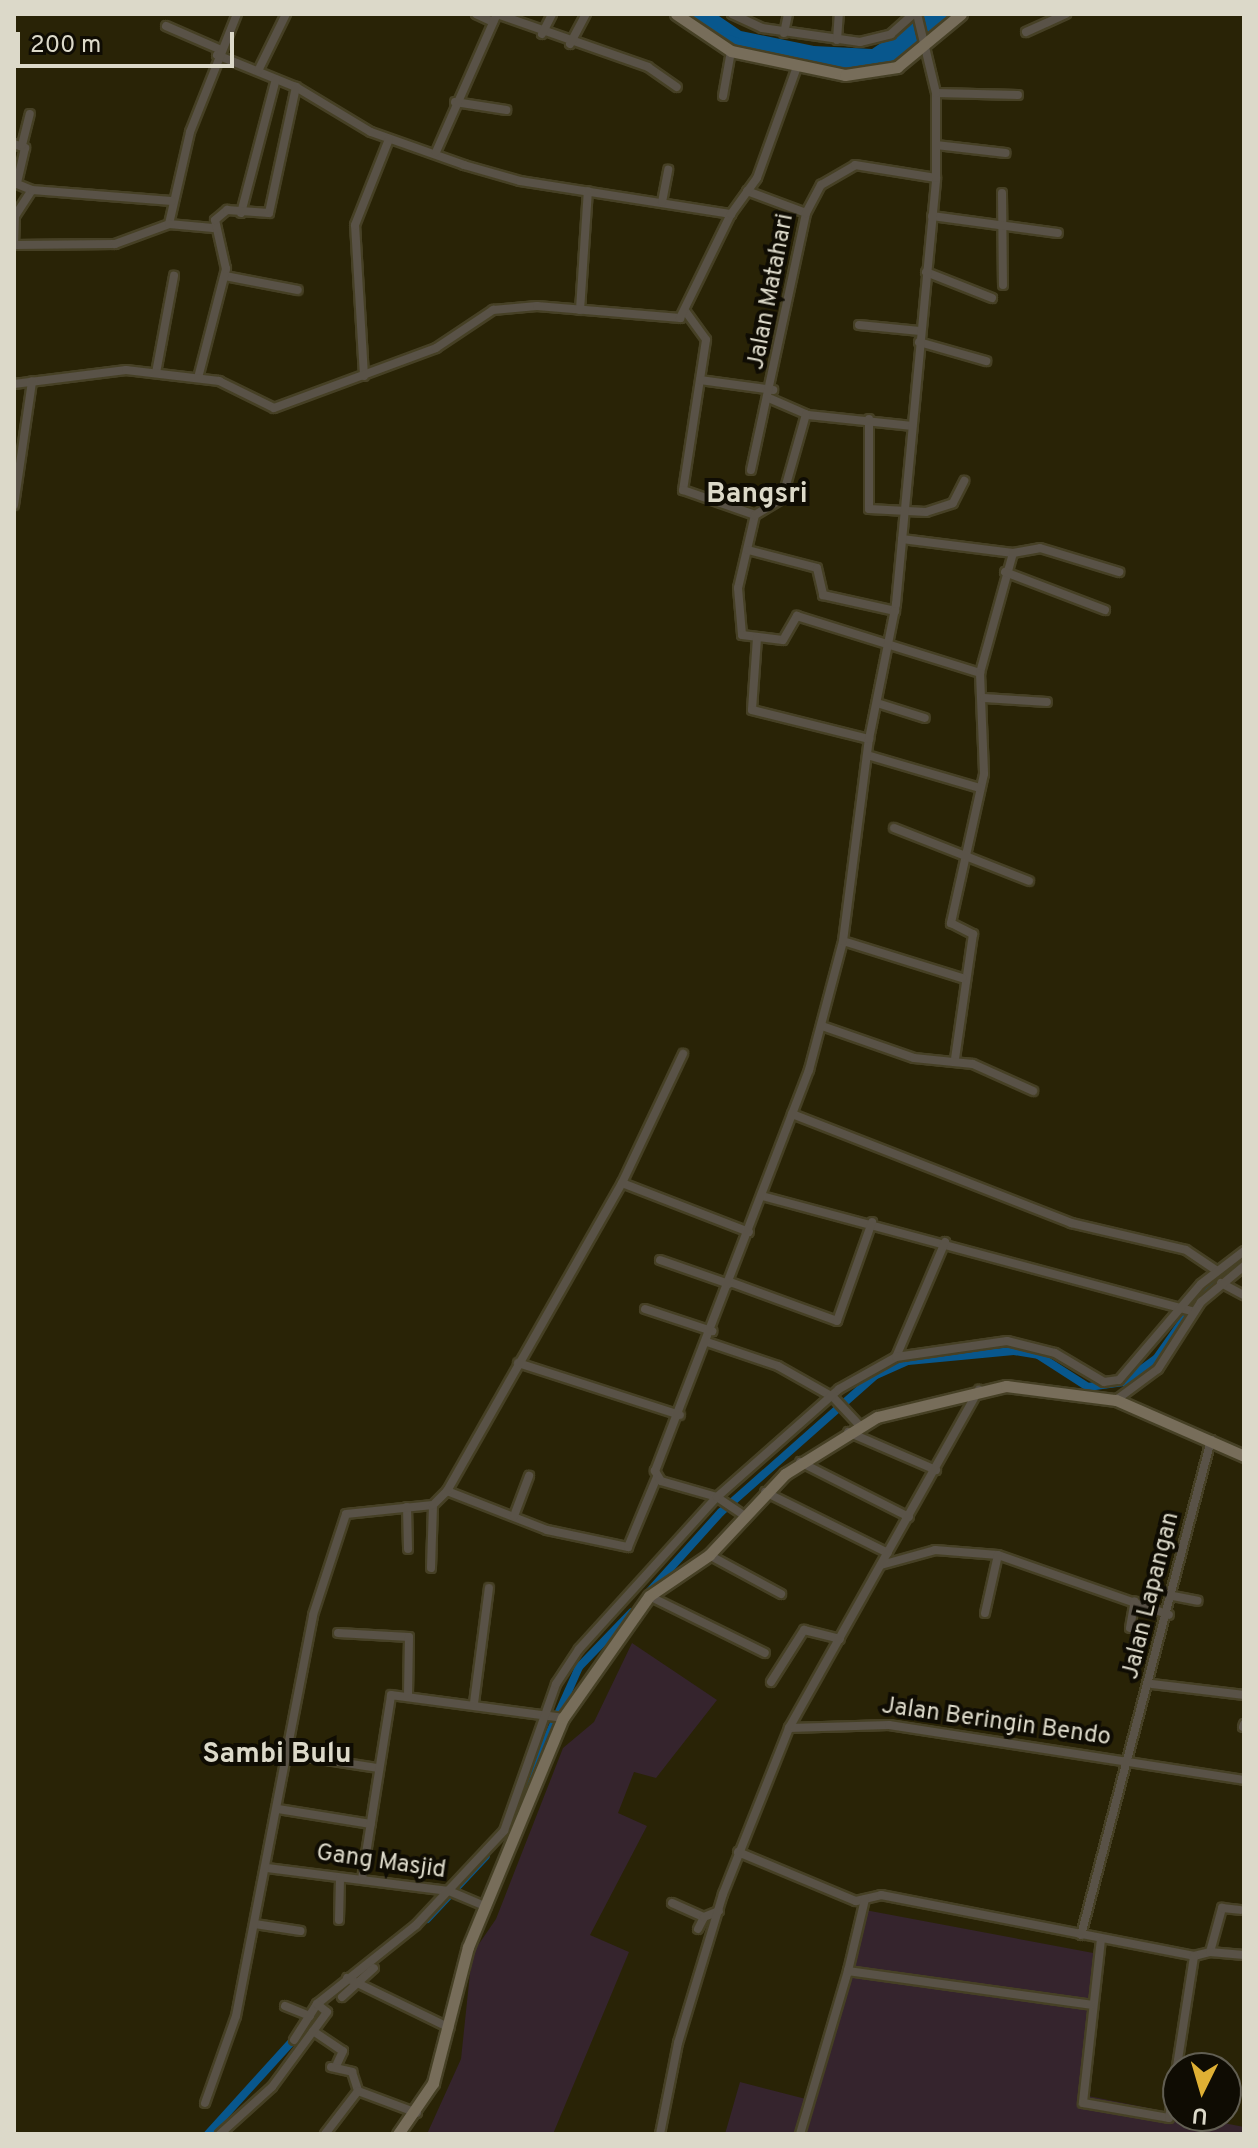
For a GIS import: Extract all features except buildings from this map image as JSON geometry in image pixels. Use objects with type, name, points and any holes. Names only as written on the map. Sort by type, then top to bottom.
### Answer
[{"type":"street","points":[[169,224],[172,201],[218,52],[237,14]]},
{"type":"street","points":[[258,71],[286,14]]},
{"type":"street","points":[[476,14],[496,17],[570,44],[648,67],[677,87]]},
{"type":"street","points":[[542,34],[552,14]]},
{"type":"street","points":[[570,44],[586,14]]},
{"type":"street","points":[[676,14],[731,51],[797,67],[868,73],[897,67],[961,14]]},
{"type":"street","points":[[447,1491],[514,1516],[628,1547],[792,1114],[822,1026],[843,941],[869,739],[895,611],[936,178],[936,93],[916,16],[876,40],[837,40],[784,33],[732,14]]},
{"type":"street","points":[[784,33],[788,14]]},
{"type":"street","points":[[837,40],[839,14]]},
{"type":"street","points":[[1026,32],[1066,14]]},
{"type":"street","points":[[436,152],[455,102],[496,17]]},
{"type":"street","points":[[166,26],[296,87],[389,139],[520,181],[731,214]]},
{"type":"street","points":[[723,96],[731,51]]},
{"type":"street","points":[[14,384],[156,373],[198,378],[274,408],[436,348],[493,310],[580,310],[662,320],[686,312],[731,214],[747,191],[797,67]]},
{"type":"street","points":[[241,213],[276,79]]},
{"type":"street","points":[[198,378],[225,276],[213,228],[221,213],[270,210],[296,87]]},
{"type":"street","points":[[936,93],[1018,95]]},
{"type":"street","points":[[455,102],[506,110]]},
{"type":"street","points":[[30,114],[18,144],[17,184],[32,190],[172,201]]},
{"type":"street","points":[[364,376],[355,225],[389,139]]},
{"type":"street","points":[[936,145],[1006,153]]},
{"type":"street","name":"Jalan Matahari","points":[[751,470],[772,394],[806,213],[821,185],[855,165],[936,178]]},
{"type":"street","points":[[662,202],[668,170]]},
{"type":"street","points":[[32,190],[14,216],[14,245],[115,244],[169,224],[213,228]]},
{"type":"street","points":[[580,310],[588,191]]},
{"type":"street","points":[[747,191],[806,213]]},
{"type":"street","points":[[1002,193],[1007,229],[1003,285]]},
{"type":"street","points":[[932,216],[1007,229],[1058,233]]},
{"type":"street","points":[[926,272],[992,298]]},
{"type":"street","points":[[156,373],[174,276]]},
{"type":"street","points":[[225,276],[298,290]]},
{"type":"street","points":[[686,312],[705,335],[683,490],[755,515]]},
{"type":"street","points":[[859,325],[920,331]]},
{"type":"street","points":[[919,342],[986,361]]},
{"type":"street","points":[[700,380],[772,394],[806,414],[912,426]]},
{"type":"street","points":[[14,505],[32,381]]},
{"type":"street","points":[[806,414],[782,499],[755,515],[738,588],[742,635],[783,640],[797,616],[888,650],[980,673]]},
{"type":"street","points":[[869,419],[865,506],[904,515],[953,503],[964,481]]},
{"type":"street","points":[[902,539],[1013,553],[1040,548],[1119,572]]},
{"type":"street","points":[[748,550],[817,568],[823,595],[895,611]]},
{"type":"street","points":[[955,1059],[962,978],[973,934],[951,923],[980,788],[984,698],[980,673],[1005,572],[1013,553]]},
{"type":"street","points":[[1005,572],[1105,610]]},
{"type":"street","points":[[757,638],[752,710],[869,739]]},
{"type":"street","points":[[984,698],[1047,702]]},
{"type":"street","points":[[877,703],[925,718]]},
{"type":"street","points":[[869,756],[980,788]]},
{"type":"street","points":[[894,828],[1029,881]]},
{"type":"street","points":[[843,941],[962,978]]},
{"type":"street","points":[[822,1026],[914,1058],[944,1065],[955,1059]]},
{"type":"street","points":[[205,2103],[236,2016],[267,1868],[313,1615],[346,1514],[433,1505],[447,1491],[622,1183],[683,1054]]},
{"type":"street","points":[[955,1059],[1033,1091]]},
{"type":"street","points":[[792,1114],[901,1150],[1071,1223],[1186,1250],[1217,1271]]},
{"type":"street","points":[[622,1183],[749,1232]]},
{"type":"street","points":[[762,1196],[872,1222],[1188,1310]]},
{"type":"street","points":[[660,1260],[837,1321],[872,1222]]},
{"type":"street","points":[[896,1357],[945,1242]]},
{"type":"street","points":[[398,2134],[417,2113],[450,2028],[463,1960],[487,1907],[547,1711],[564,1667],[719,1498],[896,1357],[1007,1341],[1055,1353],[1112,1382],[1139,1364],[1188,1310],[1217,1271],[1244,1251]]},
{"type":"street","points":[[1116,1400],[1158,1369],[1188,1310],[1244,1266]]},
{"type":"street","points":[[1221,1283],[1244,1295]]},
{"type":"street","points":[[645,1309],[712,1331]]},
{"type":"street","points":[[707,1342],[778,1366],[837,1401],[853,1428],[936,1470]]},
{"type":"street","points":[[518,1363],[680,1415]]},
{"type":"street","points":[[294,2040],[310,2016],[453,1893],[504,1831],[562,1717],[650,1593],[709,1555],[742,1514],[765,1492],[800,1462],[853,1428],[980,1389],[1031,1385],[1116,1400],[1244,1456]]},
{"type":"street","points":[[660,2134],[678,2043],[719,1911],[738,1852],[789,1728],[980,1389]]},
{"type":"street","name":"Jalan Lapangan","points":[[1081,1935],[1152,1684],[1211,1440]]},
{"type":"street","points":[[800,1462],[909,1517]]},
{"type":"street","points":[[514,1516],[529,1476]]},
{"type":"street","points":[[657,1477],[719,1498],[742,1514]]},
{"type":"street","points":[[765,1492],[888,1553]]},
{"type":"street","points":[[431,1568],[433,1505]]},
{"type":"street","points":[[407,1507],[408,1549]]},
{"type":"street","points":[[1185,1547],[1195,1550]]},
{"type":"street","points":[[880,1565],[935,1550],[998,1555],[1169,1615]]},
{"type":"street","points":[[709,1555],[781,1594]]},
{"type":"street","points":[[985,1613],[998,1555]]},
{"type":"street","points":[[1181,1564],[1192,1567]]},
{"type":"street","points":[[641,1582],[650,1593],[765,1653]]},
{"type":"street","points":[[474,1703],[489,1588]]},
{"type":"street","points":[[1173,1596],[1198,1601]]},
{"type":"street","points":[[1130,1628],[1135,1601]]},
{"type":"street","points":[[771,1682],[804,1630],[840,1639]]},
{"type":"street","points":[[338,1633],[409,1637],[408,1696]]},
{"type":"street","points":[[1152,1684],[1244,1695]]},
{"type":"street","points":[[362,1879],[377,1768],[391,1695],[547,1711],[562,1717]]},
{"type":"street","name":"Jalan Beringin Bendo","points":[[789,1728],[889,1725],[995,1747],[1131,1761],[1244,1780]]},
{"type":"street","points":[[287,1754],[377,1768]]},
{"type":"street","points":[[278,1809],[371,1824]]},
{"type":"street","points":[[738,1852],[865,1899],[881,1895],[1194,1956],[1210,1952],[1244,1955]]},
{"type":"street","name":"Gang Masjid","points":[[267,1868],[453,1893],[487,1907]]},
{"type":"street","points":[[339,1920],[340,1878]]},
{"type":"street","points":[[800,2134],[848,1971],[865,1899]]},
{"type":"street","points":[[672,1903],[704,1917]]},
{"type":"street","points":[[1210,1952],[1222,1908],[1240,1910]]},
{"type":"street","points":[[698,1929],[704,1917],[719,1911]]},
{"type":"street","points":[[255,1924],[300,1931]]},
{"type":"street","points":[[1101,1939],[1083,2103],[1169,2118],[1194,1956]]},
{"type":"street","points":[[342,1997],[353,1981],[374,1968]]},
{"type":"street","points":[[848,1971],[1093,2005]]},
{"type":"street","points":[[353,1981],[450,2028]]},
{"type":"street","points":[[285,2006],[310,2016]]},
{"type":"street","points":[[220,2134],[272,2087],[313,2031],[321,2006]]},
{"type":"street","points":[[313,2031],[343,2051],[334,2066],[352,2072],[358,2091]]},
{"type":"street","points":[[358,2091],[417,2113]]},
{"type":"street","points":[[325,2134],[358,2091]]},
{"type":"shaded area","points":[[632,1643],[717,1700],[656,1778],[634,1772],[618,1813],[647,1826],[590,1935],[629,1952],[553,2134],[427,2134],[461,2059],[472,1954],[496,1919],[563,1748],[594,1722]]},
{"type":"shaded area","points":[[865,1910],[1104,1955],[1088,2096],[1162,2111],[1162,2132],[1242,2132],[1242,2127],[1244,2134],[725,2134],[740,2082],[806,2099]]},
{"type":"water","points":[[687,14],[716,14],[741,31],[814,46],[872,49],[924,14],[958,14],[900,62],[851,71],[773,61],[713,35]]},
{"type":"waterway","points":[[691,14],[719,39],[753,50]]},
{"type":"waterway","points":[[648,1593],[721,1512],[876,1375],[908,1361],[1014,1351],[1038,1355],[1088,1387],[1124,1382],[1156,1359],[1206,1288],[1235,1270]]},
{"type":"waterway","points":[[516,1808],[579,1667],[632,1612]]},
{"type":"waterway","points":[[427,1919],[486,1856]]},
{"type":"waterway","points":[[208,2134],[296,2037]]},
{"type":"district","name":"Bangsri","points":[[757,495]]},
{"type":"district","name":"Sambi Bulu","points":[[277,1755]]}]
